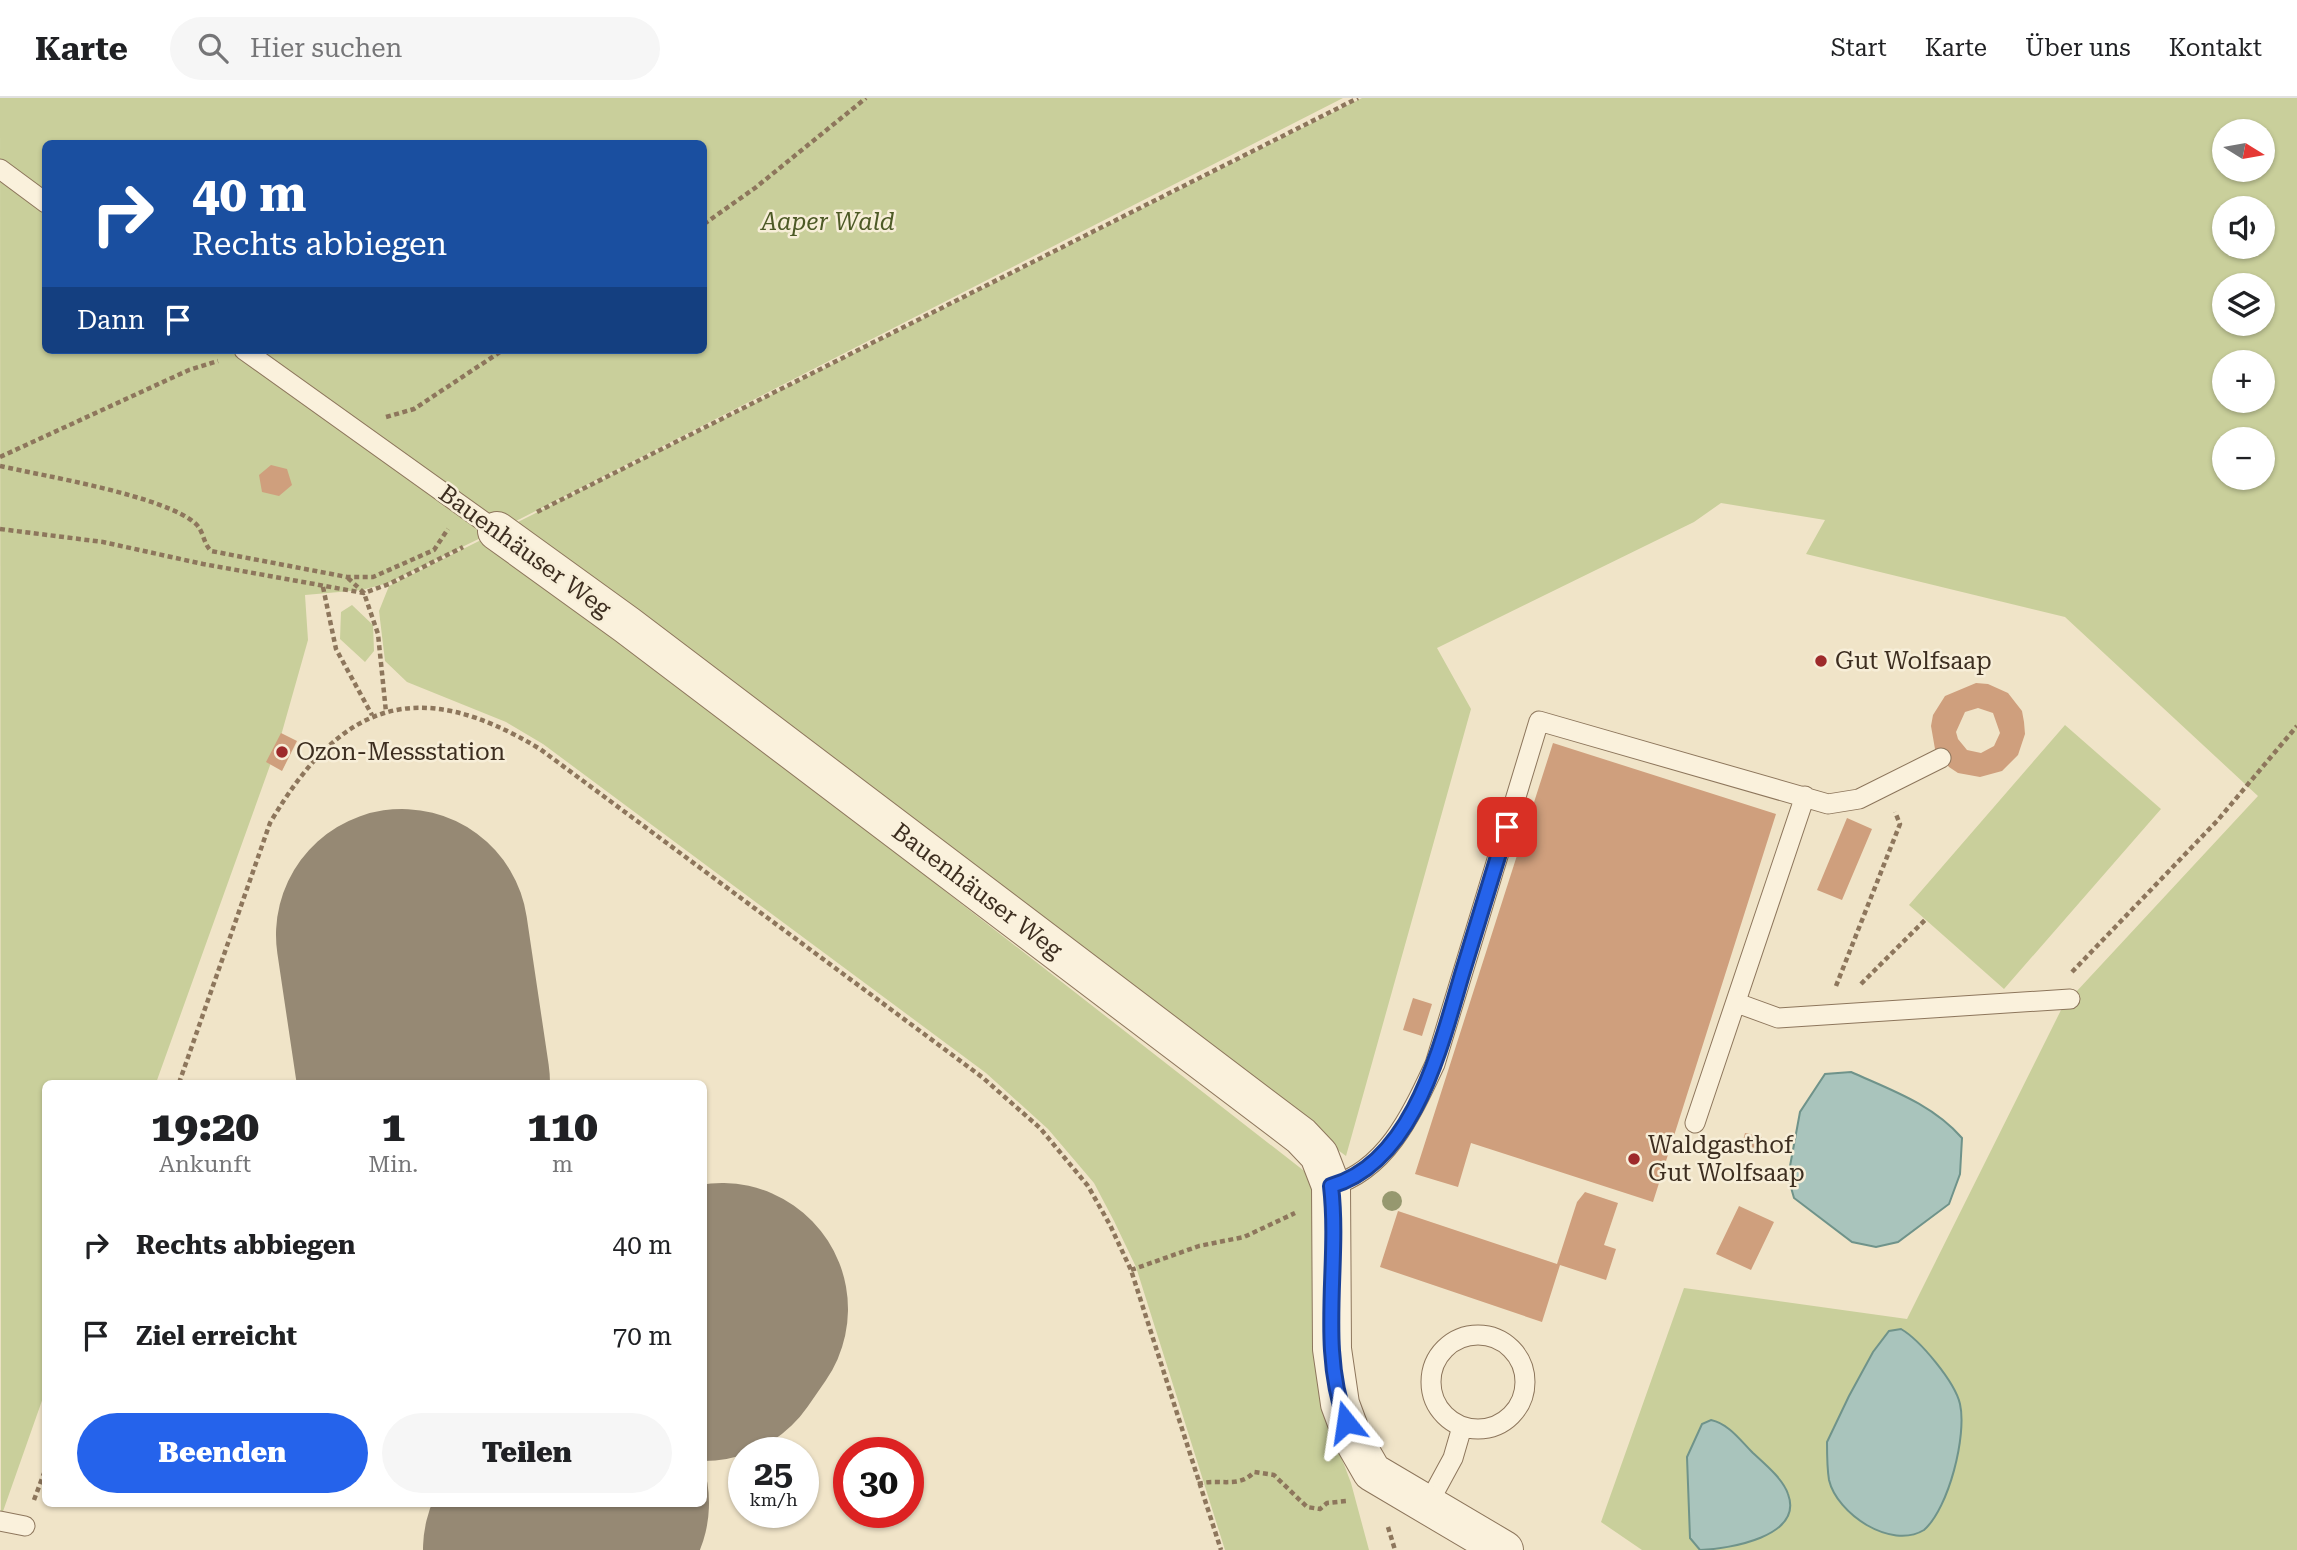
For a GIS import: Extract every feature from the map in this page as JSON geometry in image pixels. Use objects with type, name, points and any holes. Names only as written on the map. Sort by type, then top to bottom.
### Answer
[{"type":"street","name":"Bauenhäuser Weg","points":[[481,538],[627,625],[1301,1136],[1319,1155],[1332,1192],[1332,1349],[1340,1404],[1353,1439],[1372,1472],[1504,1550]]},
{"type":"lane","points":[[0,169],[42,200]]},
{"type":"lane","name":"Bauenhäuser Weg","points":[[250,354],[462,504],[481,538]]},
{"type":"lane","points":[[1332,1192],[1352,1180],[1381,1156],[1410,1117],[1435,1064],[1539,722],[1828,804],[1858,799],[1886,788],[1941,758]]},
{"type":"lane","points":[[1695,1123],[1805,796]]},
{"type":"lane","points":[[1737,1003],[1778,1018],[2070,999]]},
{"type":"lane","points":[[1483,1336],[1498,1340],[1519,1360],[1524,1375],[1520,1404],[1509,1417],[1495,1426],[1479,1430],[1462,1427],[1448,1419],[1437,1406],[1431,1390],[1432,1373],[1439,1356],[1451,1344],[1466,1337],[1483,1336]]},
{"type":"lane","points":[[1428,1504],[1453,1458],[1462,1427]]},
{"type":"lane","points":[[0,1521],[25,1526]]},
{"type":"path","points":[[707,222],[755,188],[866,98]]},
{"type":"path","points":[[0,529],[103,542],[364,593],[389,584],[1358,98]]},
{"type":"path","points":[[352,427],[414,409],[497,354]]},
{"type":"path","points":[[0,457],[189,370],[221,360]]},
{"type":"path","points":[[0,466],[154,502],[196,524],[205,545],[211,551],[347,577],[383,574],[435,550],[462,504]]},
{"type":"path","points":[[347,577],[364,593],[378,634],[386,712]]},
{"type":"path","points":[[323,587],[337,649],[372,715]]},
{"type":"path","points":[[180,1080],[270,823],[293,783],[313,760],[372,715],[417,706],[472,714],[506,728],[540,749],[982,1077],[1040,1129],[1088,1186],[1131,1270],[1221,1550]]},
{"type":"path","points":[[2045,1000],[2217,821],[2297,726]]},
{"type":"path","points":[[1825,1014],[1900,824],[1886,788]]},
{"type":"path","points":[[1846,1012],[1858,987],[1925,920]]},
{"type":"path","points":[[1131,1270],[1199,1246],[1244,1237],[1332,1192]]},
{"type":"path","points":[[1198,1484],[1212,1480],[1233,1483],[1247,1480],[1254,1472],[1273,1475],[1307,1507],[1320,1508],[1327,1503],[1350,1500]]},
{"type":"green space","name":"Aaper Wald","points":[[0,98],[1343,98],[520,519],[388,583],[362,590],[305,595],[308,640],[282,732],[157,1080],[42,1080],[42,1401],[1,1517]]},
{"type":"green space","points":[[1362,98],[2297,98],[2297,1550],[1642,1550],[1601,1522],[1684,1288],[1907,1319],[2063,1006],[2258,796],[2065,617],[1806,554],[1825,520],[1721,503],[1694,522],[1437,648],[1471,709],[1346,1156],[500,531]]},
{"type":"green space","points":[[483,539],[659,668],[1326,1188],[1325,1414],[1351,1483],[1369,1550],[1225,1550],[1136,1267],[1094,1183],[1048,1129],[986,1073],[543,744],[506,722],[407,682],[385,661],[379,611],[389,586]]},
{"type":"green space","points":[[352,605],[373,625],[374,651],[365,662],[340,639],[341,612]]},
{"type":"green space","points":[[2065,725],[2161,809],[2004,989],[1909,905]]},
{"type":"water","points":[[1851,1072],[1924,1107],[1962,1138],[1960,1174],[1949,1204],[1898,1242],[1876,1247],[1852,1242],[1794,1198],[1788,1177],[1800,1112],[1825,1074]]},
{"type":"water","points":[[1901,1329],[1918,1342],[1936,1362],[1957,1395],[1961,1417],[1958,1452],[1948,1489],[1933,1520],[1924,1530],[1911,1535],[1882,1532],[1854,1516],[1834,1493],[1827,1466],[1827,1442],[1849,1396],[1873,1352],[1889,1331]]},
{"type":"water","points":[[1711,1420],[1734,1433],[1778,1477],[1786,1488],[1790,1509],[1785,1521],[1760,1538],[1728,1547],[1700,1550],[1690,1538],[1687,1457],[1702,1424]]},
{"type":"building","points":[[271,465],[287,469],[292,485],[279,496],[262,492],[259,475]]},
{"type":"building","points":[[1976,683],[1988,684],[2008,693],[2022,711],[2025,734],[2018,755],[2002,771],[1980,777],[1958,773],[1949,767],[1935,749],[1931,726],[1933,715],[1945,696]],"holes":[[[1978,708],[1993,713],[2000,733],[1994,746],[1981,753],[1967,750],[1956,732],[1965,712]]]},
{"type":"building","name":"Ozon-Messstation","points":[[281,733],[297,741],[282,771],[266,762]]},
{"type":"building","points":[[1553,743],[1776,814],[1653,1202],[1471,1143],[1458,1187],[1415,1174]]},
{"type":"building","points":[[1847,818],[1872,829],[1842,900],[1817,890]]},
{"type":"building","points":[[1413,998],[1432,1004],[1422,1036],[1403,1030]]},
{"type":"building","points":[[1745,1133],[1762,1137],[1758,1149],[1742,1144]]},
{"type":"building","points":[[1585,1192],[1618,1203],[1604,1245],[1616,1249],[1606,1280],[1560,1265],[1542,1322],[1380,1267],[1398,1211],[1557,1264],[1577,1202]]},
{"type":"building","points":[[1739,1206],[1774,1222],[1751,1270],[1716,1254]]},
{"type":"runway","points":[[402,935],[424,1080]]},
{"type":"runway","points":[[707,1331],[722,1309]]},
{"type":"runway","points":[[549,1550],[580,1507]]},
{"type":"place","name":"Gut Wolfsaap","points":[[1821,661]]},
{"type":"place","name":"Ozon-Messstation","points":[[282,752]]},
{"type":"place","name":"Waldgasthof Gut Wolfsaap","points":[[1634,1159]]},
{"type":"route","points":[[1346,1422],[1340,1404],[1332,1349],[1331,1186],[1352,1180],[1381,1156],[1410,1117],[1435,1064],[1507,827]]}]
